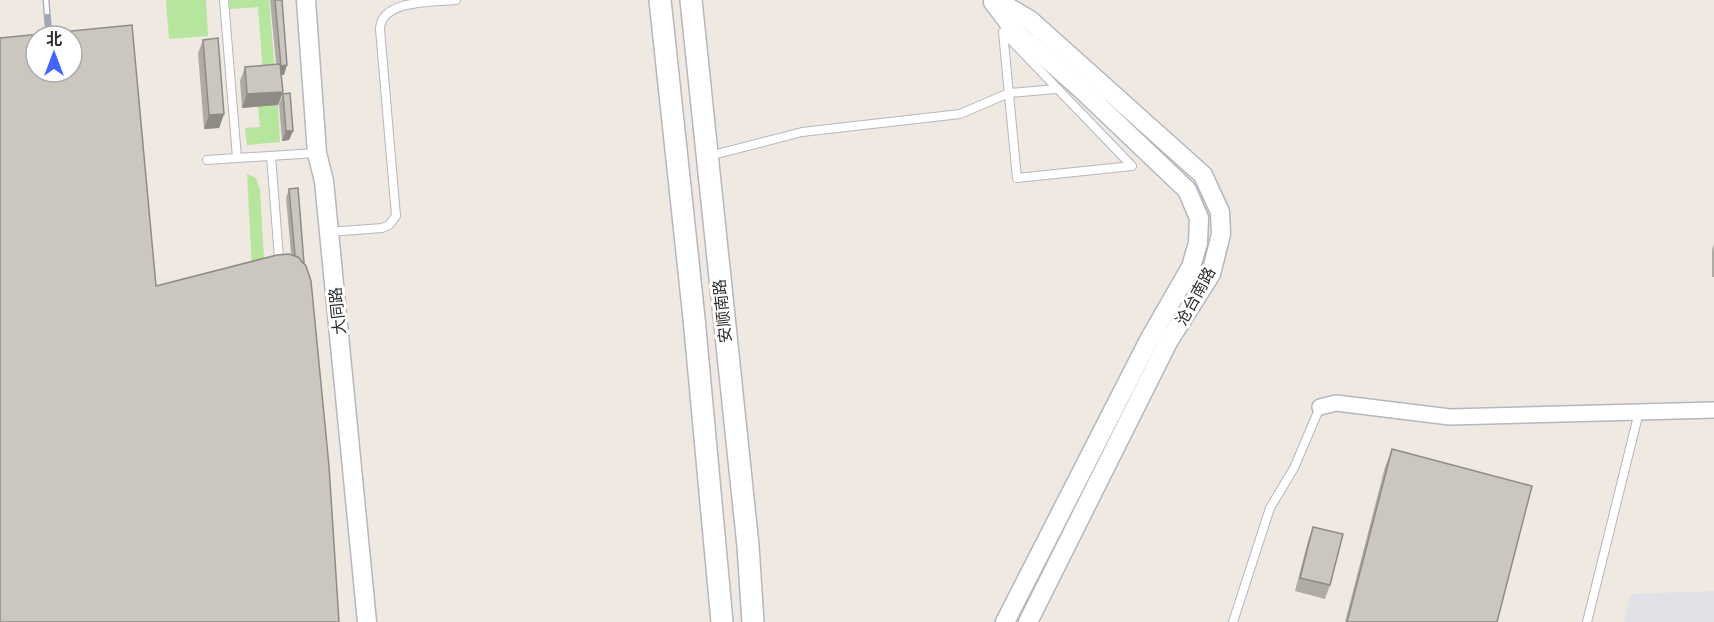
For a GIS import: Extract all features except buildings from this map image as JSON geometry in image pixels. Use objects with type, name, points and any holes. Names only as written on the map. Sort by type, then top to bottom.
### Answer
[{"type":"main road","name":"安顺南路","points":[[660,0],[694,318],[722,622]]},
{"type":"main road","name":"安顺南路","points":[[691,0],[748,546],[753,622]]},
{"type":"street","name":"大同路","points":[[306,0],[317,153],[324,181],[367,622]]},
{"type":"street","name":"沧台南路","points":[[994,0],[1015,31],[1080,88],[1187,190],[1199,218],[1198,243],[1191,267],[1149,340],[1005,622]]},
{"type":"street","name":"沧台南路","points":[[994,0],[1030,20],[1203,175],[1220,212],[1221,234],[1211,274],[1168,342],[1028,622]]},
{"type":"street","points":[[1320,407],[1336,403],[1450,417],[1714,410]]},
{"type":"lane","points":[[224,0],[237,158]]},
{"type":"lane","points":[[329,232],[382,228],[389,225],[396,216],[381,23],[387,10],[393,6],[420,2],[456,0]]},
{"type":"lane","points":[[1003,32],[1132,166],[1017,178],[1009,93],[1003,32]]},
{"type":"lane","points":[[706,157],[802,132],[960,114],[1009,93],[1056,89]]},
{"type":"lane","points":[[207,160],[317,153]]},
{"type":"lane","points":[[271,156],[279,258]]},
{"type":"lane","points":[[1233,622],[1270,508],[1294,468],[1320,407]]},
{"type":"lane","points":[[1587,622],[1639,412]]},
{"type":"shaded area","points":[[1714,591],[1714,622],[1624,622],[1631,594]]},
{"type":"green space","points":[[166,0],[206,0],[208,36],[169,39]]},
{"type":"green space","points":[[229,0],[269,0],[275,73],[263,74],[258,7],[230,9]]},
{"type":"green space","points":[[278,105],[280,142],[247,145],[245,128],[260,127],[258,107]]},
{"type":"green space","points":[[247,174],[256,178],[260,190],[264,259],[252,269]]},
{"type":"railway","points":[[46,0],[48,24]]}]
